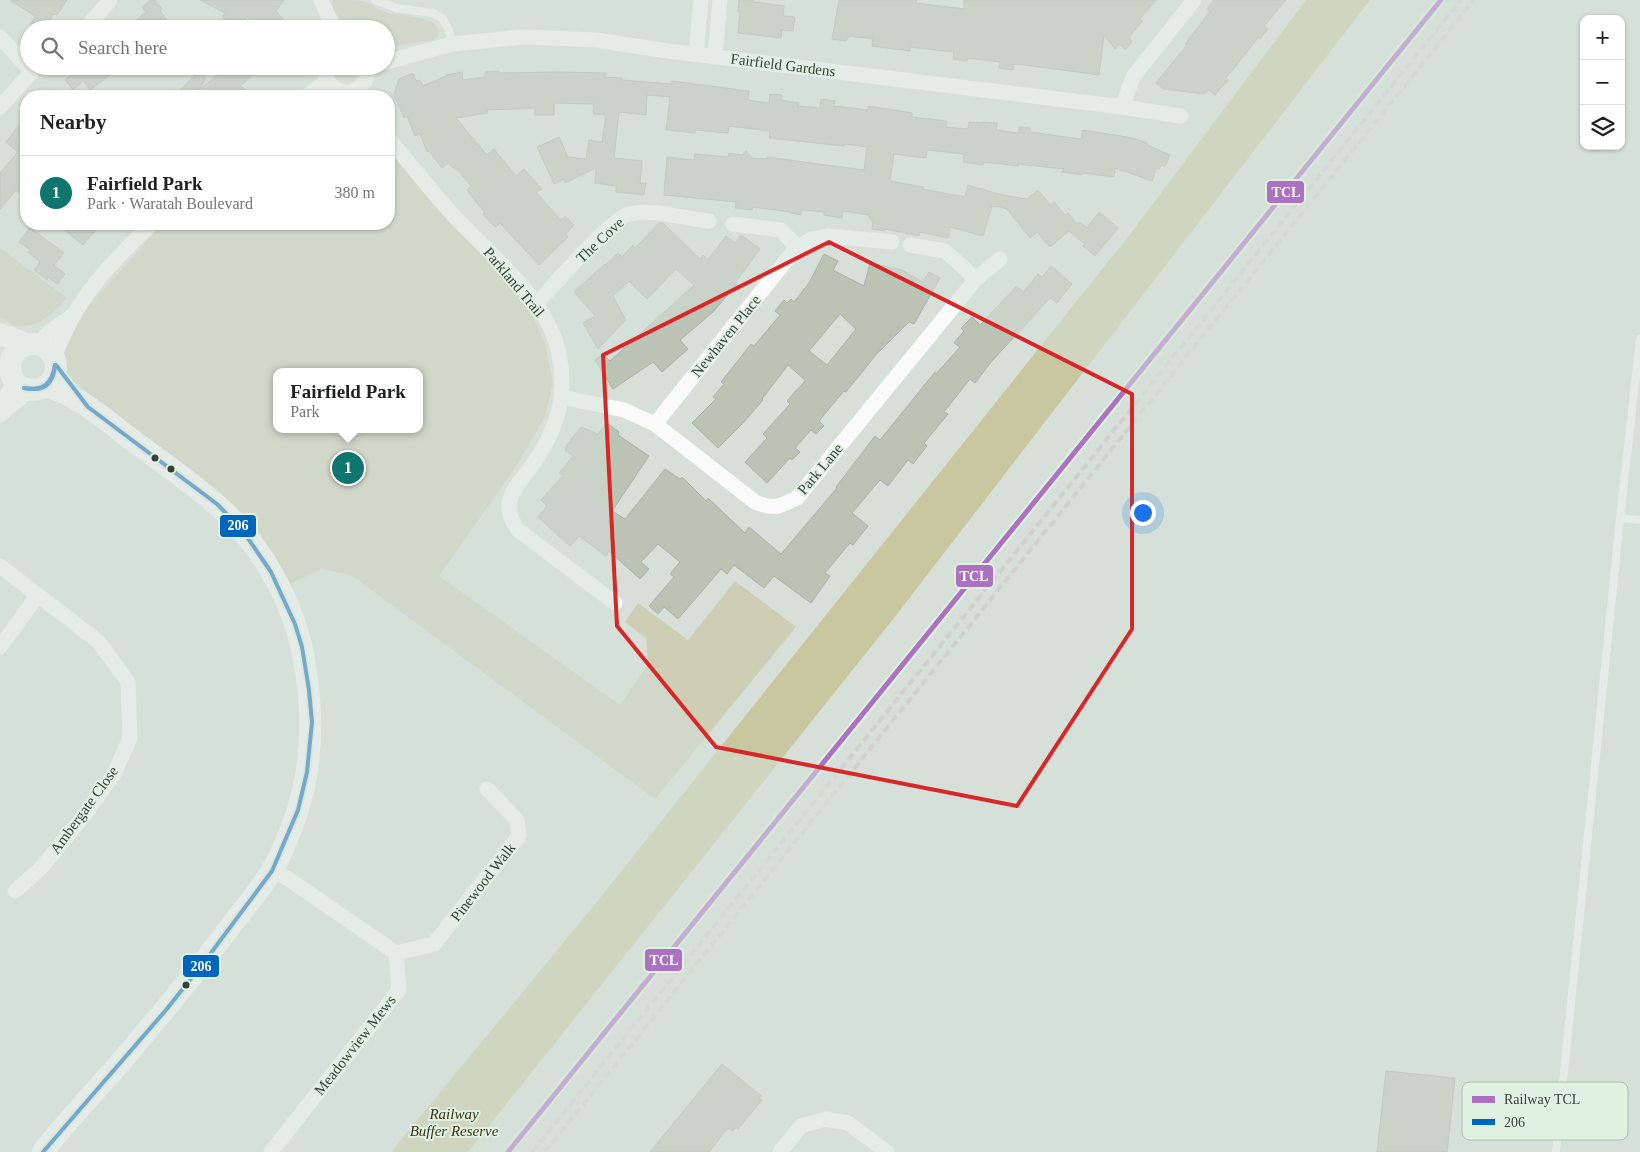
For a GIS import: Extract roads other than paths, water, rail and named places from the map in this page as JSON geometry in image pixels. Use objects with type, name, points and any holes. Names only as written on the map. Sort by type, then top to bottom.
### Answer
[{"type":"street","points":[[93,20],[110,0]]},
{"type":"street","points":[[321,0],[330,20]]},
{"type":"street","points":[[696,54],[701,0]]},
{"type":"street","points":[[715,56],[720,0]]},
{"type":"street","points":[[1122,107],[1133,77],[1194,0]]},
{"type":"street","points":[[0,37],[20,55]]},
{"type":"street","name":"Fairfield Gardens","points":[[395,60],[452,44],[524,37],[596,40],[1181,116]]},
{"type":"street","points":[[0,106],[28,75]]},
{"type":"street","points":[[311,90],[325,75]]},
{"type":"street","points":[[327,75],[337,90]]},
{"type":"street","points":[[361,90],[368,75]]},
{"type":"street","name":"Parkland Trail","points":[[395,146],[454,216],[511,274],[536,304],[548,323],[559,352],[563,381],[562,397],[556,423],[540,454],[514,491],[508,505],[510,518],[518,530],[615,603]]},
{"type":"street","name":"The Cove","points":[[536,304],[606,230],[628,214],[648,213],[709,221]]},
{"type":"street","points":[[733,224],[781,230],[797,247]]},
{"type":"street","points":[[44,353],[109,267],[145,230]]},
{"type":"street","name":"Newhaven Place","points":[[655,424],[797,247],[812,239],[828,236],[892,242]]},
{"type":"street","points":[[910,246],[945,251],[976,279]]},
{"type":"street","name":"Park Lane","points":[[562,397],[624,410],[655,424],[755,502],[769,508],[782,505],[796,498],[976,279],[1000,259]]},
{"type":"street","points":[[20,373],[54,377],[44,353],[49,332],[74,314]]},
{"type":"street","points":[[0,334],[44,353],[88,407]]},
{"type":"street","points":[[0,415],[20,373],[17,350],[44,353]]},
{"type":"street","points":[[20,373],[88,407],[204,493],[232,518],[271,572],[295,624],[302,647],[312,722],[311,747],[298,810],[272,871],[171,1003],[43,1152]]},
{"type":"street","points":[[0,408],[20,373]]},
{"type":"street","name":"Ambergate Close","points":[[0,566],[98,642],[128,682],[130,738],[114,774],[86,813],[42,867],[15,891]]},
{"type":"street","points":[[0,647],[38,595]]},
{"type":"street","name":"Pinewood Walk","points":[[396,954],[434,944],[519,836],[517,820],[487,789]]},
{"type":"street","points":[[272,871],[287,878],[396,954]]},
{"type":"street","name":"Meadowview Mews","points":[[271,1152],[399,990],[396,954]]},
{"type":"street","points":[[780,1152],[800,1126],[825,1119],[848,1123],[887,1152]]},
{"type":"lane","points":[[375,0],[396,8],[433,13],[443,19],[450,30],[452,44]]},
{"type":"lane","points":[[1563,1082],[1640,339]]},
{"type":"lane","points":[[1620,518],[1640,520]]},
{"type":"railway","points":[[532,1152],[1461,0]]},
{"type":"railway","points":[[545,1152],[1474,0]]},
{"type":"rail line","name":"TCL","points":[[508,1152],[1441,0]]},
{"type":"place","name":"Fairfield Park","points":[[348,468]]},
{"type":"park label","name":"Railway Buffer Reserve","points":[[454,1122]]}]
